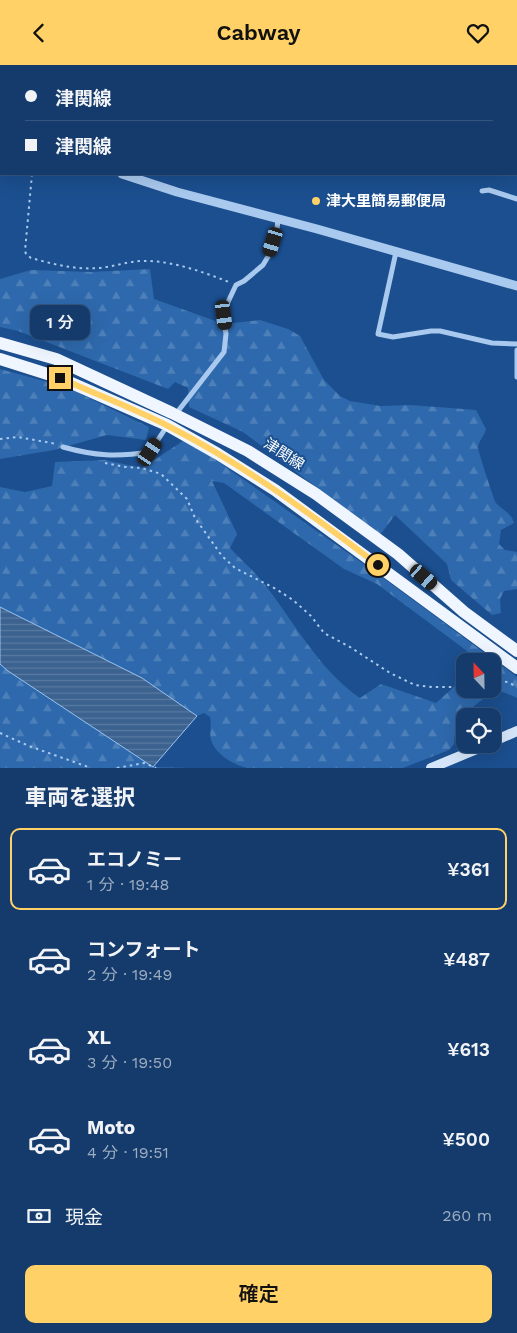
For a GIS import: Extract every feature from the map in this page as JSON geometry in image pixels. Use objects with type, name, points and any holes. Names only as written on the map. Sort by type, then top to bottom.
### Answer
[{"type":"main road","name":"津関線","points":[[0,343],[56,359],[175,414],[248,451],[316,494],[398,554],[464,612],[517,651]]},
{"type":"main road","points":[[0,359],[60,378],[167,425],[274,489],[517,668]]},
{"type":"main road","points":[[501,738],[517,731]]},
{"type":"main road","points":[[431,768],[467,753]]},
{"type":"street","points":[[127,175],[169,189],[517,286]]},
{"type":"street","points":[[482,191],[490,191],[517,199]]},
{"type":"street","points":[[63,447],[89,454],[123,456],[150,452],[175,414],[224,352],[226,334],[224,315],[236,285],[244,281],[263,265],[269,255],[278,219]]},
{"type":"street","points":[[396,252],[378,334],[393,337],[440,331],[492,343],[517,344]]},
{"type":"street","points":[[517,350],[517,377]]},
{"type":"path","points":[[32,175],[25,251],[30,258],[80,268],[99,268],[142,261],[185,266],[203,271],[236,285]]},
{"type":"path","points":[[0,439],[26,438],[51,442],[63,447]]},
{"type":"path","points":[[100,462],[142,468],[161,474],[187,499],[195,518],[222,556],[235,568],[293,600],[311,616],[324,633],[350,647],[390,673],[416,685],[456,686]]},
{"type":"path","points":[[501,682],[508,682],[517,687]]},
{"type":"path","points":[[0,733],[29,746],[90,768]]},
{"type":"path","points":[[117,768],[144,763],[156,768]]},
{"type":"green space","points":[[150,269],[154,299],[224,324],[260,320],[288,329],[300,336],[324,380],[340,396],[350,401],[381,406],[411,405],[476,410],[486,429],[478,447],[489,485],[496,503],[509,514],[514,523],[501,530],[499,544],[505,550],[517,552],[517,589],[504,591],[500,599],[501,613],[492,615],[451,580],[447,564],[395,515],[380,535],[243,432],[189,407],[188,388],[175,382],[168,389],[18,331],[0,327],[0,279],[31,270],[91,272]]},
{"type":"green space","points":[[0,369],[66,387],[149,427],[146,440],[107,435],[54,450],[0,459]]},
{"type":"green space","points":[[186,439],[382,577],[485,653],[468,653],[377,584],[344,569],[224,483],[212,481],[237,534],[230,548],[262,581],[331,673],[360,698],[381,684],[436,703],[456,685],[456,698],[485,698],[473,708],[456,708],[454,744],[449,750],[403,768],[247,768],[231,762],[216,750],[210,737],[210,717],[204,713],[197,716],[142,678],[0,607],[0,487],[25,492],[52,486],[55,462],[105,460],[142,468]]},
{"type":"green space","points":[[0,664],[153,767],[191,768],[0,768]]},
{"type":"green space","points":[[501,665],[517,677],[517,698],[501,692]]},
{"type":"shaded area","points":[[0,607],[142,678],[197,716],[153,767],[0,664]]},
{"type":"place","name":"津大里簡易郵便局","points":[[316,201]]},
{"type":"route","points":[[60,378],[167,425],[218,454],[274,489],[378,565]]}]
